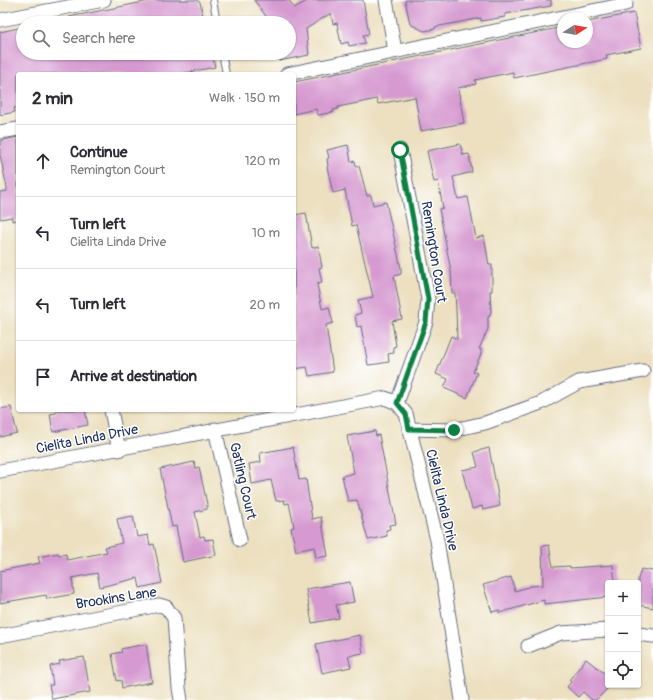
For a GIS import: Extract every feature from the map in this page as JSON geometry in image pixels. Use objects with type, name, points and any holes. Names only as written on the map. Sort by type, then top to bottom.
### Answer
[{"type":"street","points":[[21,16],[104,0]]},
{"type":"street","points":[[386,0],[395,51]]},
{"type":"street","points":[[296,72],[626,4],[625,0]]},
{"type":"street","points":[[0,20],[16,17]]},
{"type":"street","points":[[0,132],[16,129]]},
{"type":"street","name":"Remington Court","points":[[397,403],[426,322],[428,299],[400,150]]},
{"type":"street","points":[[409,429],[454,430],[485,423],[542,403],[579,382],[643,371]]},
{"type":"street","name":"Cielita Linda Drive","points":[[296,411],[385,398],[397,403],[406,414],[437,540],[462,700]]},
{"type":"street","points":[[111,412],[119,450]]},
{"type":"street","name":"Cielita Linda Drive","points":[[0,472],[119,450],[215,430],[276,414],[290,412]]},
{"type":"street","name":"Gatling Court","points":[[215,430],[240,540]]},
{"type":"street","name":"Brookins Lane","points":[[0,636],[158,605],[166,607],[174,618],[181,700]]},
{"type":"street","points":[[528,646],[561,633],[605,630]]},
{"type":"street","points":[[641,634],[653,636]]},
{"type":"lane","points":[[213,0],[216,16]]},
{"type":"lane","points":[[223,60],[226,72]]},
{"type":"building","points":[[154,0],[196,0],[200,2],[203,16],[74,16]]},
{"type":"building","points":[[254,0],[289,0],[294,8],[309,0],[363,0],[369,34],[363,35],[365,43],[349,46],[348,42],[341,44],[337,23],[333,24],[331,13],[306,29],[309,55],[296,58],[296,16],[266,16]]},
{"type":"building","points":[[405,0],[551,0],[551,6],[505,14],[505,17],[481,21],[481,18],[435,27],[435,29],[424,31],[410,24]]},
{"type":"building","points":[[634,13],[641,48],[606,55],[607,59],[514,78],[513,72],[475,80],[476,84],[458,88],[464,123],[421,131],[415,97],[378,104],[377,99],[338,107],[338,109],[333,110],[334,112],[318,115],[316,109],[296,114],[296,82],[557,28],[557,48],[593,48],[593,21]]},
{"type":"building","points":[[16,29],[16,60],[214,60],[215,67],[190,72],[16,72],[15,112],[0,115],[0,32]]},
{"type":"building","points":[[16,137],[16,220],[12,221],[12,217],[0,219],[0,192],[7,191],[7,188],[0,155],[0,141]]},
{"type":"building","points":[[460,144],[463,155],[469,154],[472,172],[453,177],[458,199],[468,197],[476,238],[484,236],[489,265],[492,265],[492,291],[490,291],[491,312],[488,317],[488,329],[479,349],[481,349],[481,354],[473,372],[477,373],[467,398],[444,388],[448,379],[436,374],[451,336],[457,339],[456,310],[455,293],[452,293],[451,271],[439,209],[443,208],[438,181],[434,182],[427,151]]},
{"type":"building","points":[[348,145],[351,162],[355,161],[356,166],[359,166],[367,196],[371,195],[373,205],[386,202],[401,268],[401,274],[394,276],[402,319],[392,321],[396,346],[393,347],[394,353],[388,354],[389,362],[377,364],[368,365],[361,326],[357,327],[355,315],[361,313],[358,300],[373,297],[356,225],[352,226],[345,190],[333,193],[327,167],[327,159],[329,158],[327,150]]},
{"type":"building","points":[[306,213],[312,248],[318,246],[322,267],[319,268],[322,283],[317,284],[322,309],[329,307],[333,323],[326,325],[333,372],[309,376],[307,367],[296,369],[296,215]]},
{"type":"building","points":[[11,407],[17,433],[0,437],[0,409]]},
{"type":"building","points":[[85,412],[88,425],[53,432],[50,414]]},
{"type":"building","points":[[375,431],[376,436],[379,435],[396,524],[389,525],[390,529],[386,530],[387,536],[368,540],[357,500],[348,501],[342,476],[354,473],[347,436]]},
{"type":"building","points":[[293,447],[299,480],[306,479],[312,519],[321,517],[328,556],[316,558],[314,547],[296,551],[291,528],[294,527],[289,503],[285,504],[284,500],[276,501],[271,480],[252,484],[249,464],[261,462],[260,453]]},
{"type":"building","points":[[489,448],[500,506],[483,510],[482,506],[472,509],[462,470],[478,467],[474,452]]},
{"type":"building","points":[[194,462],[196,468],[199,467],[207,504],[207,509],[195,512],[200,537],[204,536],[205,540],[213,539],[216,555],[183,562],[176,526],[172,527],[160,469]]},
{"type":"building","points":[[133,516],[137,537],[148,535],[150,545],[154,544],[162,583],[140,588],[138,578],[100,587],[97,573],[72,578],[74,594],[47,599],[46,595],[0,603],[0,571],[40,563],[38,557],[58,553],[59,555],[66,554],[67,560],[107,552],[105,547],[122,543],[117,519]]},
{"type":"building","points":[[549,545],[553,567],[570,566],[570,568],[613,565],[615,580],[605,580],[605,597],[544,604],[544,600],[499,613],[499,610],[492,612],[483,585],[511,577],[515,591],[531,586],[543,585],[542,546]]},
{"type":"building","points":[[641,569],[653,571],[653,608],[641,606],[641,580],[638,579]]},
{"type":"building","points":[[350,582],[354,602],[336,605],[339,618],[312,623],[306,589]]},
{"type":"building","points":[[360,635],[363,653],[348,656],[351,667],[322,673],[316,644]]},
{"type":"building","points":[[146,644],[152,682],[122,688],[121,680],[117,681],[112,654],[122,652],[121,649]]},
{"type":"building","points":[[84,657],[90,692],[52,699],[49,685],[53,685],[50,666],[60,664],[59,661]]},
{"type":"building","points":[[586,659],[605,674],[605,688],[608,688],[596,700],[592,700],[583,692],[578,697],[567,687],[571,682],[569,680]]},
{"type":"route","points":[[400,150],[428,299],[426,322],[397,403],[406,414],[409,429],[454,430]]}]
